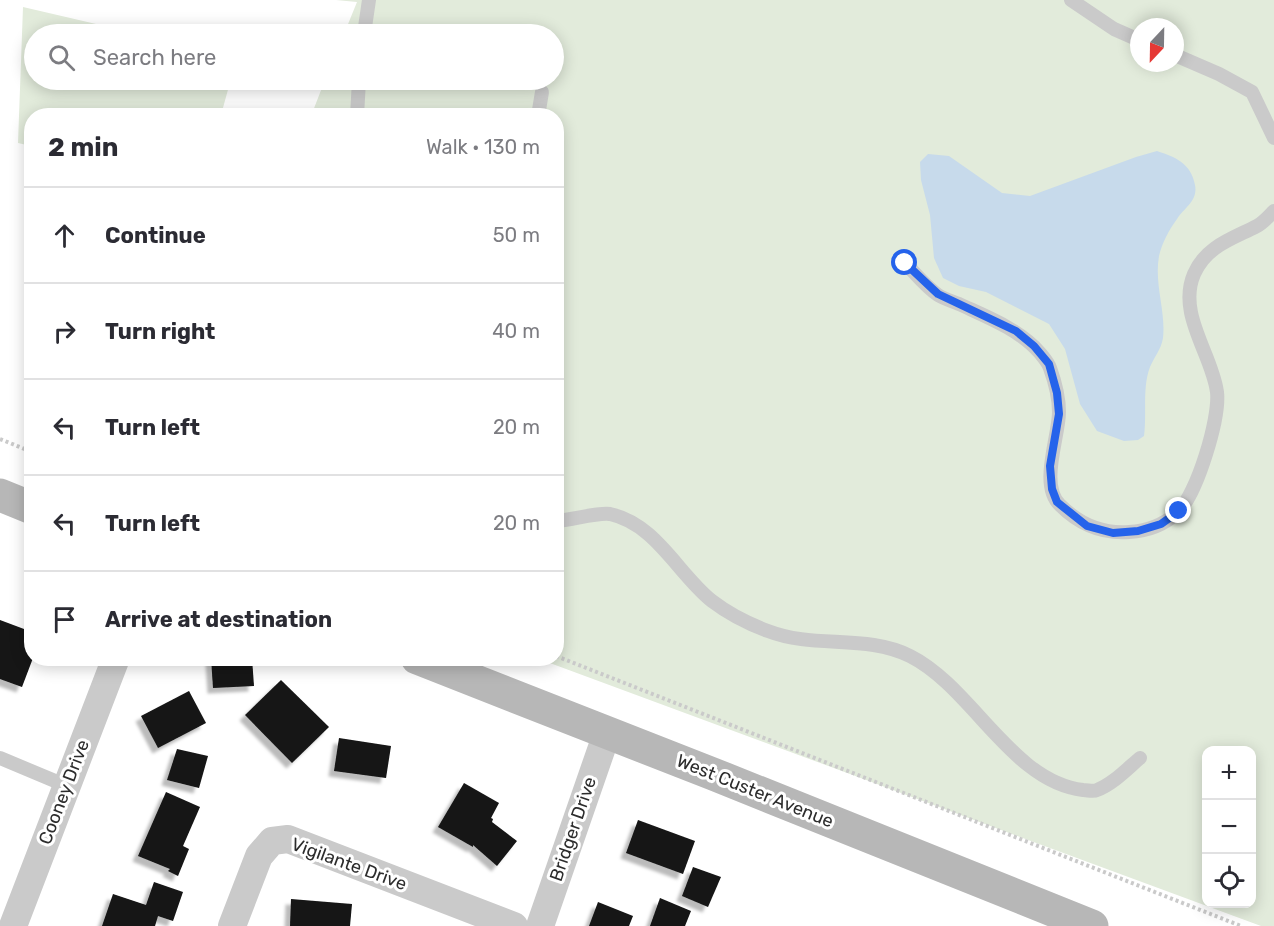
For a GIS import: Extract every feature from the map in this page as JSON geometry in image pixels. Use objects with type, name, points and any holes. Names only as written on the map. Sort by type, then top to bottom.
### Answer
[{"type":"main road","points":[[0,495],[24,505]]},
{"type":"main road","name":"West Custer Avenue","points":[[437,666],[1092,926]]},
{"type":"street","name":"Cooney Drive","points":[[13,926],[113,666]]},
{"type":"street","name":"Bridger Drive","points":[[540,926],[607,733]]},
{"type":"street","name":"Vigilante Drive","points":[[232,926],[259,856],[272,841],[288,839],[514,926]]},
{"type":"lane","points":[[365,24],[369,0]]},
{"type":"lane","points":[[1071,0],[1114,29],[1130,36]]},
{"type":"lane","points":[[1184,59],[1252,92],[1274,138]]},
{"type":"lane","points":[[357,108],[358,90]]},
{"type":"lane","points":[[539,108],[542,92]]},
{"type":"lane","points":[[905,263],[938,294],[1016,331],[1034,346],[1049,364],[1057,393],[1059,414],[1050,466],[1052,489],[1057,502],[1087,526],[1113,533],[1138,531],[1161,524],[1179,511],[1200,471],[1218,408],[1213,374],[1191,313],[1190,286],[1194,273],[1216,246],[1259,225],[1274,211]]},
{"type":"lane","points":[[564,520],[607,513],[634,522],[712,601],[739,618],[771,632],[803,639],[888,647],[912,657],[936,673],[1029,765],[1048,780],[1068,788],[1095,791],[1140,758]]},
{"type":"lane","points":[[0,758],[67,786]]},
{"type":"path","points":[[0,439],[24,449]]},
{"type":"path","points":[[564,659],[1241,926]]},
{"type":"green space","points":[[336,0],[1274,0],[1274,926],[1261,926],[1212,908],[1256,908],[1256,746],[1202,746],[1202,904],[558,666],[564,666],[564,108],[314,108],[321,90],[564,90],[564,24],[348,24],[357,2]]},
{"type":"green space","points":[[23,7],[96,24],[24,24],[24,90],[228,90],[223,108],[24,108],[24,144],[18,143]]},
{"type":"water","points":[[1157,151],[1186,166],[1193,177],[1195,195],[1169,232],[1159,256],[1158,277],[1163,338],[1148,375],[1145,392],[1144,436],[1138,440],[1124,441],[1097,431],[1080,404],[1065,349],[1049,324],[986,292],[959,286],[943,278],[934,258],[930,215],[921,180],[920,162],[928,154],[949,156],[1002,193],[1030,196]]},
{"type":"building","points":[[0,620],[24,629],[24,666],[30,666],[22,687],[0,679]]},
{"type":"building","points":[[212,666],[253,666],[254,686],[213,688]]},
{"type":"building","points":[[281,680],[329,727],[292,763],[245,715]]},
{"type":"building","points":[[189,691],[206,723],[158,748],[141,716]]},
{"type":"building","points":[[339,738],[391,746],[386,778],[334,771]]},
{"type":"building","points":[[177,749],[208,756],[199,788],[167,780]]},
{"type":"building","points":[[464,783],[499,803],[491,818],[492,822],[517,841],[497,866],[473,845],[473,847],[438,827]]},
{"type":"building","points":[[166,792],[200,807],[183,846],[189,849],[178,876],[168,871],[170,869],[138,856]]},
{"type":"building","points":[[638,820],[695,841],[683,874],[626,853]]},
{"type":"building","points":[[693,867],[721,877],[708,907],[682,896]]},
{"type":"building","points":[[154,882],[183,892],[173,921],[158,916],[155,926],[102,926],[113,894],[146,905]]},
{"type":"building","points":[[660,898],[691,911],[685,926],[650,926]]},
{"type":"building","points":[[291,899],[352,904],[350,926],[290,926]]},
{"type":"building","points":[[598,902],[633,916],[629,926],[589,926]]},
{"type":"route","points":[[905,263],[938,294],[1016,331],[1034,346],[1049,364],[1057,393],[1059,414],[1050,466],[1052,489],[1057,502],[1072,516],[1087,526],[1113,533],[1138,531],[1161,524],[1179,511]]}]
